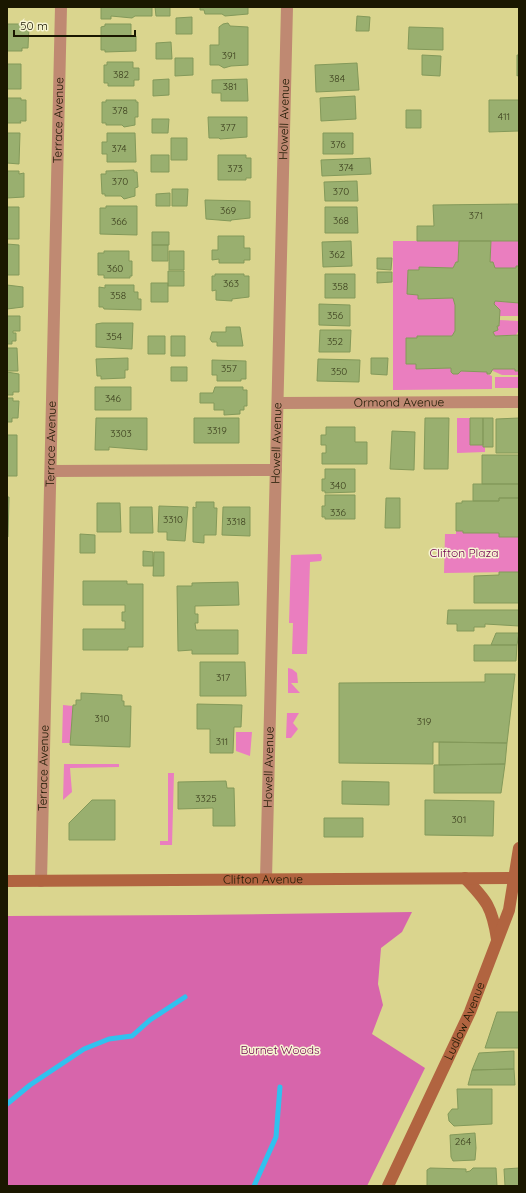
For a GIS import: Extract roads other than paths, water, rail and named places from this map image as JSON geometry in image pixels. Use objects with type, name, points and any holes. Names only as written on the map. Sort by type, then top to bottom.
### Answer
[{"type":"main road","name":"Ludlow Avenue","points":[[388,1186],[463,1027],[509,910],[517,878],[519,848]]},
{"type":"main road","points":[[465,878],[485,899],[490,908],[494,918],[497,940]]},
{"type":"main road","name":"Clifton Avenue","points":[[7,881],[517,878]]},
{"type":"street","name":"Terrace Avenue","points":[[41,881],[61,7]]},
{"type":"street","name":"Howell Avenue","points":[[266,879],[288,7]]},
{"type":"street","name":"Ormond Avenue","points":[[278,403],[519,402]]},
{"type":"street","points":[[51,471],[276,470]]},
{"type":"waterway","points":[[7,1104],[30,1085],[84,1049],[109,1039],[132,1036],[150,1020],[185,997]]},
{"type":"waterway","points":[[254,1186],[276,1137],[280,1087]]},
{"type":"park label","name":"Clifton Plaza","points":[[464,553]]},
{"type":"park label","name":"Burnet Woods","points":[[280,1050]]}]
